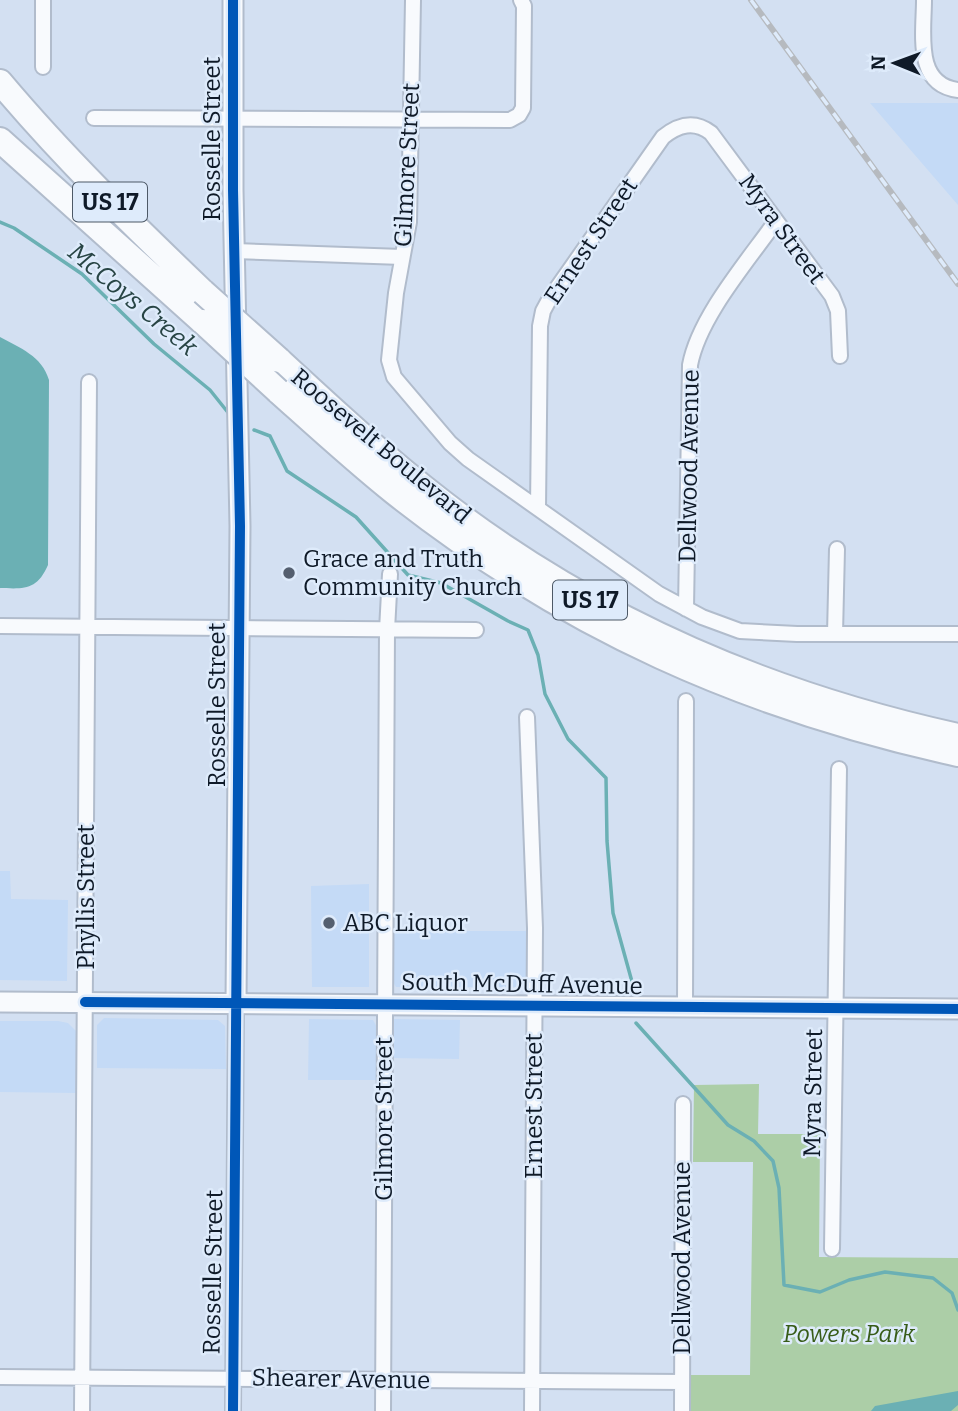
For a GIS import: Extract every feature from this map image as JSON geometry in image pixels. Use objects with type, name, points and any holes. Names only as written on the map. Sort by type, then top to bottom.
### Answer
[{"type":"highway","name":"Roosevelt Boulevard","points":[[0,82],[95,187],[203,292],[362,436],[444,503],[510,550],[579,594],[671,642],[761,679],[859,712],[958,736]]},
{"type":"highway","name":"Roosevelt Boulevard","points":[[0,140],[393,491],[523,583],[619,637],[712,680],[855,729],[958,754]]},
{"type":"street","points":[[43,0],[43,68]]},
{"type":"street","name":"Rosselle Street","points":[[233,0],[232,118],[240,526],[233,1411]]},
{"type":"street","name":"Gilmore Street","points":[[413,0],[409,222],[396,293],[389,360],[391,371],[450,443],[468,459],[538,508]]},
{"type":"street","points":[[94,118],[510,120],[519,116],[523,108],[524,6],[521,0]]},
{"type":"street","points":[[924,0],[926,66],[932,77],[941,85],[958,90]]},
{"type":"street","name":"Myra Street","points":[[688,124],[711,133],[832,296],[838,312],[840,356]]},
{"type":"street","name":"Ernest Street","points":[[538,508],[540,326],[543,311],[557,287],[663,137],[675,128],[688,124]]},
{"type":"street","name":"Dellwood Avenue","points":[[687,609],[692,351],[706,320],[776,221]]},
{"type":"street","points":[[235,251],[402,257]]},
{"type":"street","name":"Phyllis Street","points":[[82,1411],[89,383]]},
{"type":"street","points":[[538,508],[659,594],[740,631],[958,634]]},
{"type":"street","points":[[835,634],[837,549]]},
{"type":"street","name":"Gilmore Street","points":[[383,1411],[387,630],[390,574]]},
{"type":"street","points":[[0,626],[476,630]]},
{"type":"street","points":[[685,1007],[686,701]]},
{"type":"street","name":"Ernest Street","points":[[527,717],[535,928],[532,1411]]},
{"type":"street","name":"Myra Street","points":[[831,1249],[839,769]]},
{"type":"street","name":"South McDuff Avenue","points":[[0,1002],[958,1009]]},
{"type":"street","name":"Dellwood Avenue","points":[[682,1104],[682,1411]]},
{"type":"street","name":"Shearer Avenue","points":[[0,1377],[682,1382]]},
{"type":"shaded area","points":[[870,103],[958,103],[958,205]]},
{"type":"shaded area","points":[[0,337],[36,359],[49,380],[48,565],[35,584],[16,588],[0,588]]},
{"type":"shaded area","points":[[0,871],[10,871],[11,899],[68,900],[67,981],[0,980]]},
{"type":"shaded area","points":[[369,884],[369,987],[312,987],[311,886]]},
{"type":"shaded area","points":[[394,931],[529,931],[528,978],[524,987],[396,987],[393,982]]},
{"type":"shaded area","points":[[104,1018],[218,1020],[225,1026],[226,1069],[97,1068],[97,1025]]},
{"type":"shaded area","points":[[309,1019],[373,1020],[378,1029],[377,1080],[308,1080]]},
{"type":"shaded area","points":[[394,1019],[460,1020],[459,1059],[391,1058]]},
{"type":"shaded area","points":[[0,1021],[68,1023],[77,1032],[76,1093],[0,1092]]},
{"type":"shaded area","points":[[958,1391],[958,1405],[951,1411],[871,1411],[875,1406]]},
{"type":"green space","name":"Powers Park","points":[[759,1084],[758,1134],[820,1134],[819,1257],[958,1258],[958,1411],[689,1411],[689,1375],[750,1375],[753,1162],[693,1162],[694,1085]]},
{"type":"waterway","name":"McCoys Creek","points":[[0,222],[14,228],[82,274],[154,344],[210,390],[230,415]]},
{"type":"waterway","name":"McCoys Creek","points":[[254,430],[270,436],[287,471],[356,517],[408,575],[441,583],[528,630],[538,655],[545,694],[568,739],[606,778],[607,841],[613,913],[634,989]]},
{"type":"waterway","name":"McCoys Creek","points":[[636,1023],[728,1125],[754,1141],[773,1161],[779,1188],[784,1285],[820,1292],[849,1280],[885,1272],[933,1278],[952,1293],[958,1310]]},
{"type":"railway","points":[[751,0],[958,284]]},
{"type":"cycle path","points":[[233,0],[233,190],[240,526],[233,1411]]},
{"type":"cycle path","points":[[85,1002],[958,1009]]},
{"type":"place","name":"Grace and Truth Community Church","points":[[289,573]]},
{"type":"place","name":"ABC Liquor","points":[[329,923]]}]
